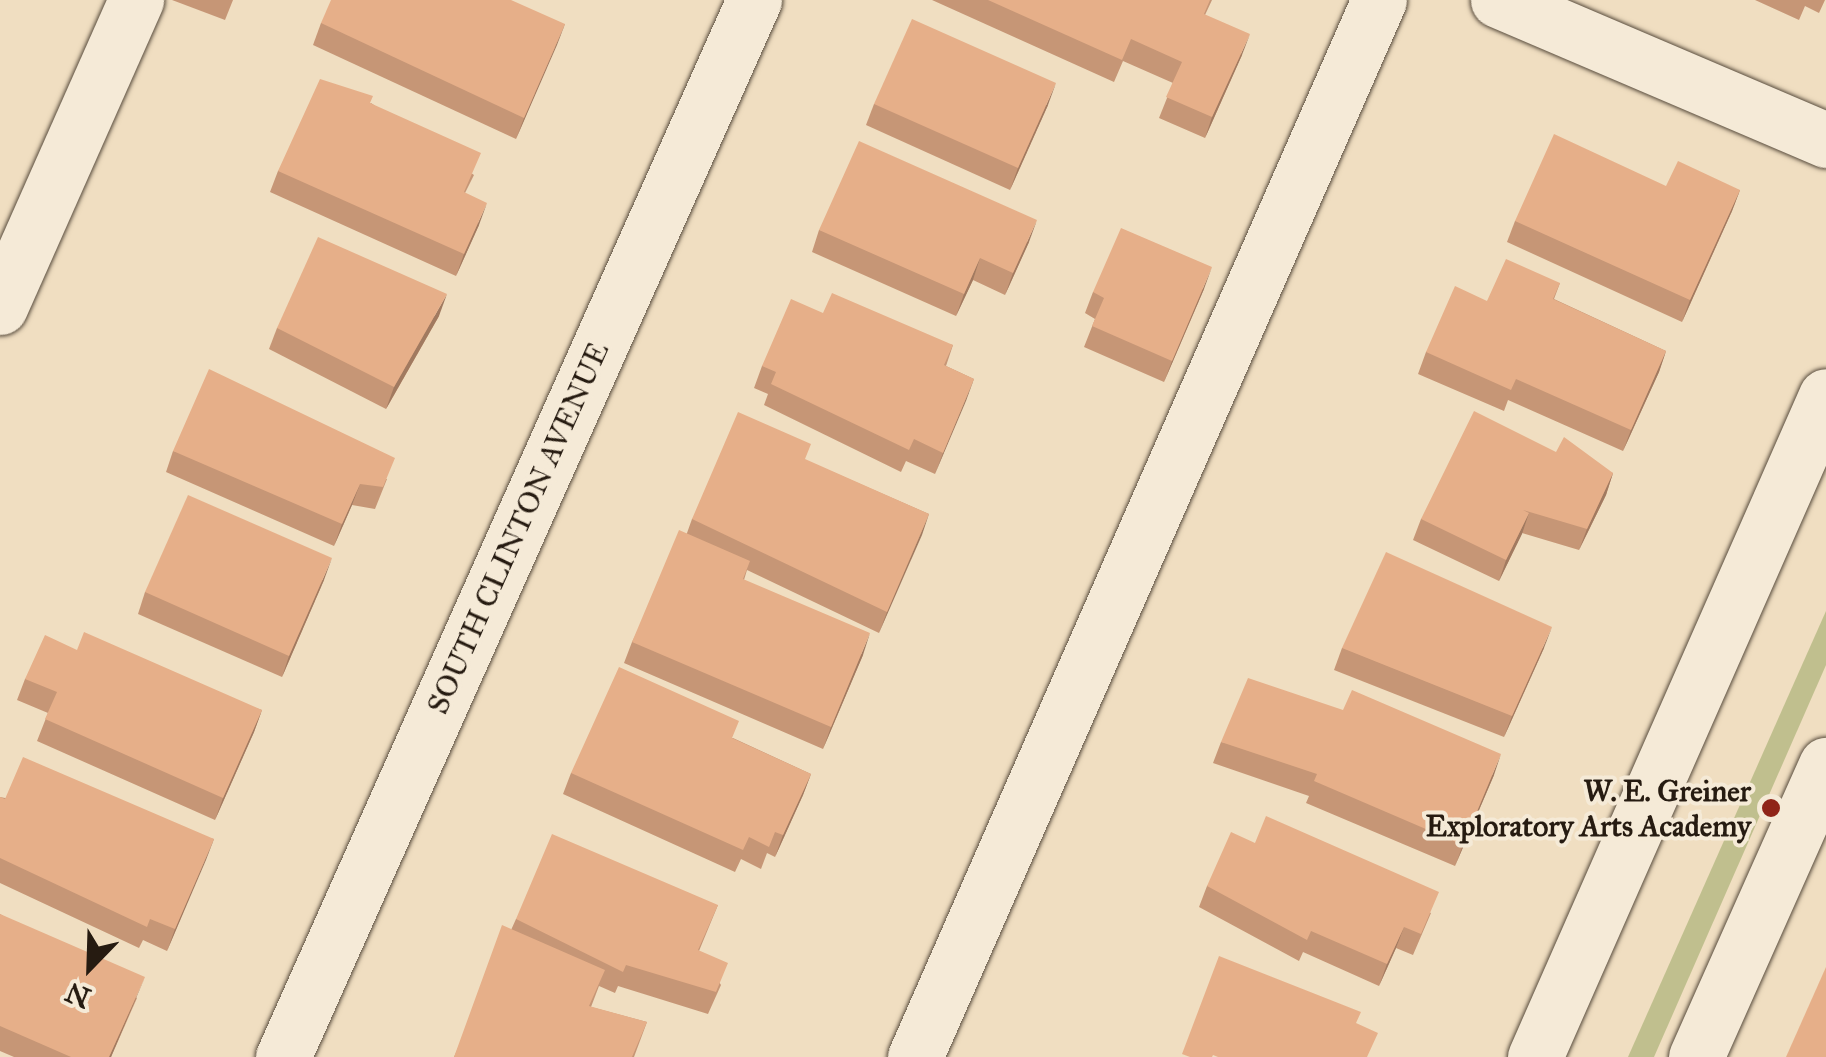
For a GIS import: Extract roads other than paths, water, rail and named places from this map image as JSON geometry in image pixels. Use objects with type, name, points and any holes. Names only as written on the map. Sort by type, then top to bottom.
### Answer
[{"type":"street","points":[[0,307],[136,0]]},
{"type":"street","name":"SOUTH CLINTON AVENUE","points":[[283,1057],[754,0]]},
{"type":"street","points":[[915,1057],[1379,0]]},
{"type":"street","points":[[1498,0],[1826,140]]},
{"type":"street","points":[[1535,1057],[1826,396]]},
{"type":"street","points":[[1696,1057],[1826,766]]},
{"type":"place","name":"W. E. Greiner Exploratory Arts Academy","points":[[1771,808]]}]
